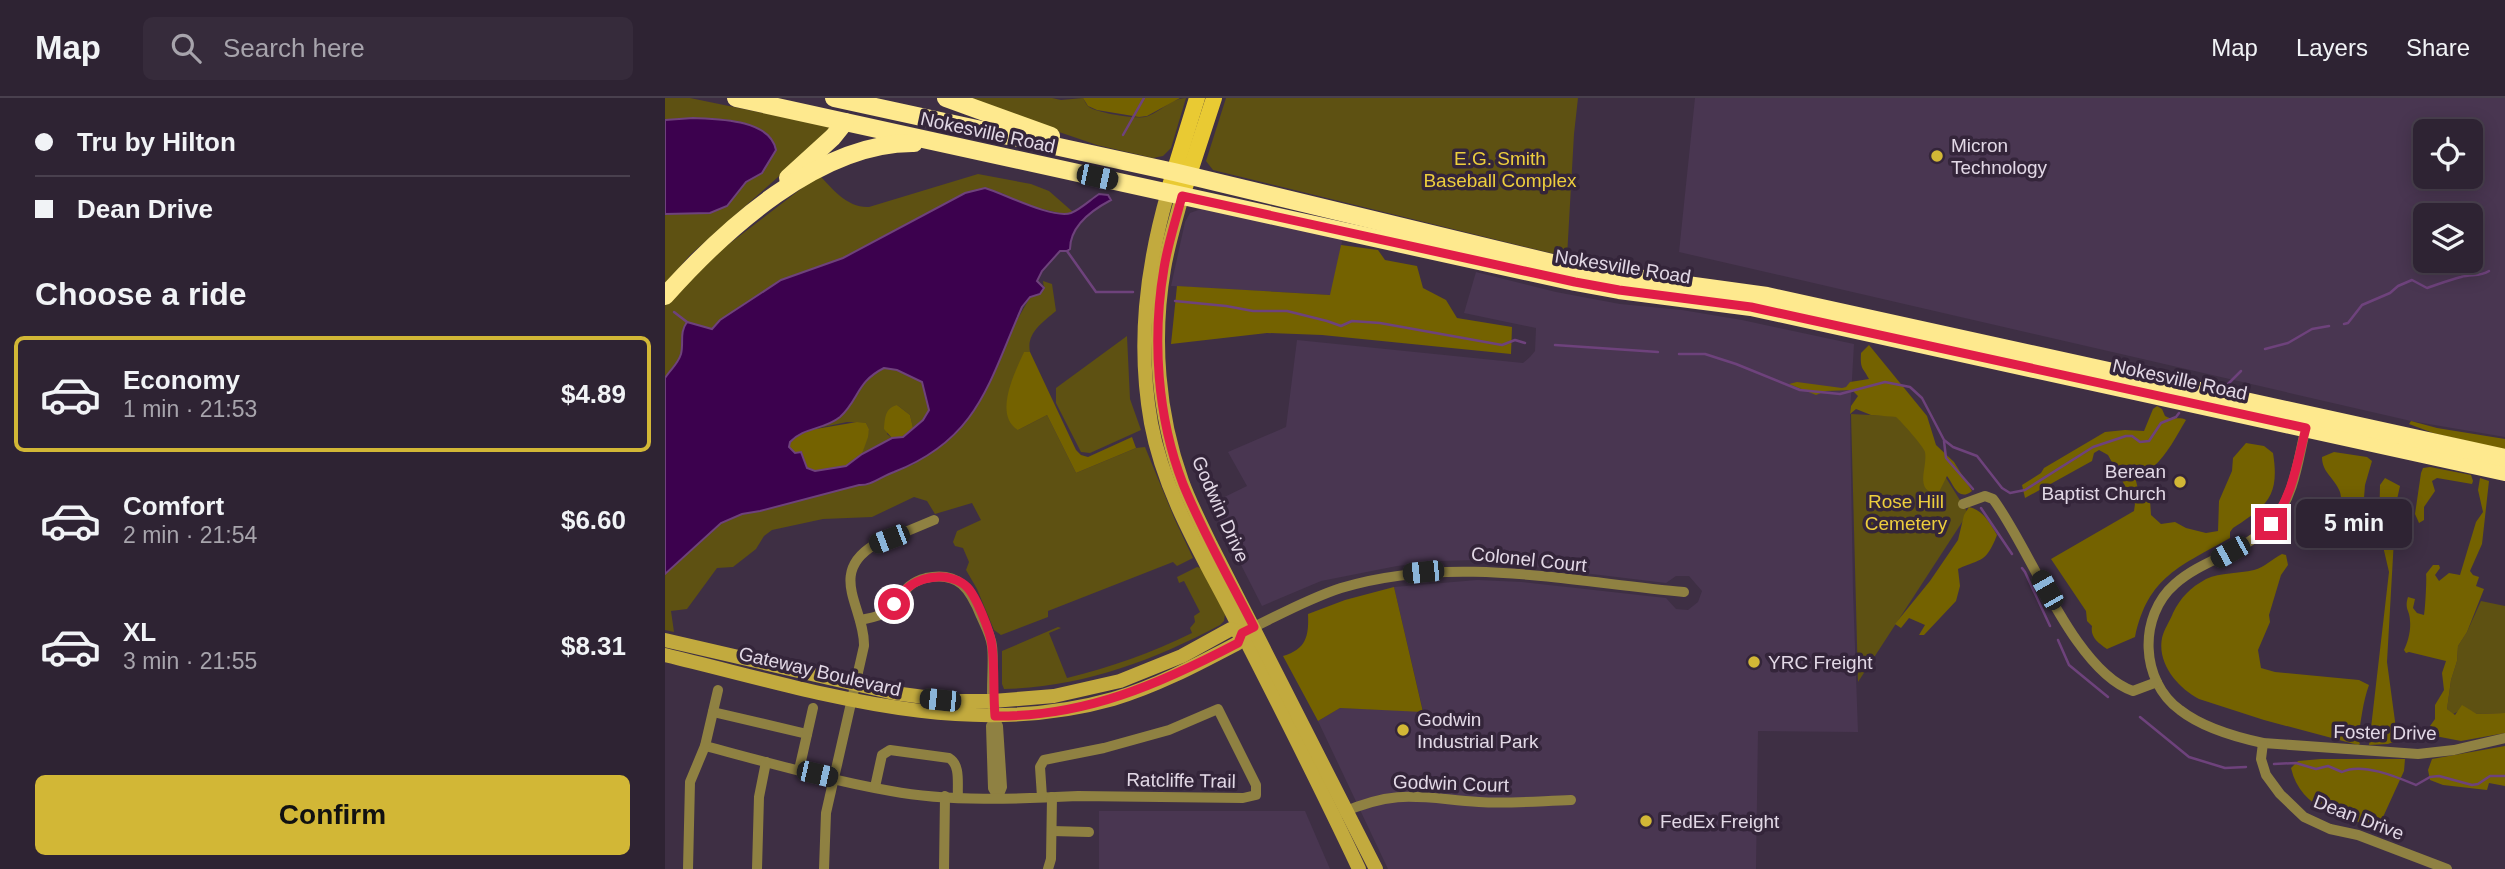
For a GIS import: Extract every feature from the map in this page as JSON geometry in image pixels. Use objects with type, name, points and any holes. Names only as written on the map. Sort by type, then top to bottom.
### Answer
[{"type":"highway","name":"Nokesville Road","points":[[736,98],[1575,282],[1751,307],[2307,422],[2505,458]]},
{"type":"highway","name":"Nokesville Road","points":[[834,98],[1181,174],[1573,268],[1767,296],[2307,422],[2505,472]]},
{"type":"highway","points":[[946,98],[1048,134],[1096,155]]},
{"type":"highway","points":[[665,296],[743,217],[834,137],[845,122]]},
{"type":"highway","points":[[743,217],[813,172],[852,153],[906,143],[961,147]]},
{"type":"main road","name":"Godwin Drive","points":[[1175,194],[1197,98]]},
{"type":"main road","name":"Godwin Drive","points":[[1181,174],[1214,98]]},
{"type":"street","name":"Godwin Drive","points":[[1175,194],[1160,297],[1159,421],[1191,503],[1248,630],[1341,813],[1376,869]]},
{"type":"street","points":[[2263,743],[2239,737],[2190,717],[2171,703],[2157,682],[2149,659],[2148,642],[2159,604],[2180,580],[2247,542],[2271,524],[2291,490],[2307,422]]},
{"type":"street","points":[[1963,504],[1985,496],[1993,499],[2076,639],[2101,668],[2123,687],[2133,691],[2157,682]]},
{"type":"street","points":[[824,869],[824,829],[864,646],[860,620],[851,595],[852,570],[859,558],[874,545],[934,520]]},
{"type":"street","name":"Colonel Court","points":[[1248,630],[1322,594],[1423,572],[1479,571],[1684,592]]},
{"type":"street","points":[[860,620],[885,613],[900,593],[925,579],[940,577],[957,580],[968,588],[992,645],[993,788],[998,797]]},
{"type":"street","name":"Gateway Boulevard","points":[[665,655],[855,692],[926,698],[994,713],[1025,715],[1086,705],[1136,691],[1238,643],[1248,630]]},
{"type":"street","name":"Gateway Boulevard","points":[[665,640],[855,692]]},
{"type":"street","points":[[688,869],[690,782],[705,747],[718,690]]},
{"type":"street","points":[[799,770],[813,708]]},
{"type":"street","name":"Ratcliffe Trail","points":[[705,747],[893,792],[958,797],[1243,799],[1256,795],[1257,785],[1218,709],[1169,730],[1104,748],[1044,760],[1040,767],[1047,797]]},
{"type":"street","points":[[713,712],[807,734]]},
{"type":"street","name":"Foster Drive","points":[[2263,743],[2418,754],[2454,750],[2505,738]]},
{"type":"street","name":"Dean Drive","points":[[2263,743],[2261,759],[2266,775],[2280,794],[2304,817],[2330,829],[2358,835],[2447,869]]},
{"type":"street","points":[[874,787],[882,755],[891,751],[954,760],[957,767],[958,797]]},
{"type":"street","points":[[757,869],[759,797],[766,762]]},
{"type":"street","name":"Godwin Court","points":[[1341,813],[1380,799],[1398,796],[1419,795],[1503,803],[1571,800]]},
{"type":"street","points":[[943,869],[945,796]]},
{"type":"street","points":[[1047,797],[1052,831],[1048,869]]},
{"type":"street","name":"Godwin Drive","points":[[1341,813],[1359,869]]},
{"type":"street","points":[[1052,831],[1089,832]]},
{"type":"shaded area","points":[[1083,98],[1180,98],[1147,116],[1139,117],[1097,110],[1088,106]]},
{"type":"shaded area","name":"Micron Technology","points":[[1695,98],[2505,98],[2505,437],[2411,421],[1679,252]]},
{"type":"shaded area","points":[[665,120],[729,120],[754,127],[772,140],[776,150],[762,173],[746,182],[727,206],[710,213],[665,214]]},
{"type":"shaded area","points":[[985,188],[1041,209],[1063,214],[1075,211],[1099,194],[1108,195],[1111,200],[1083,220],[1074,233],[1070,249],[1060,251],[1042,271],[1037,281],[1044,288],[1040,294],[1030,297],[1022,307],[977,405],[963,425],[945,443],[923,458],[868,484],[742,514],[721,523],[665,574],[665,378],[680,358],[683,330],[687,322],[712,329],[720,320],[781,280],[843,258],[965,193]],"holes":[[[884,368],[897,370],[922,382],[929,410],[923,420],[903,437],[892,438],[846,466],[815,471],[807,468],[801,452],[795,453],[789,447],[790,442],[801,434],[840,417],[875,373]]]},
{"type":"shaded area","points":[[1201,209],[1343,237],[1331,295],[1171,286],[1185,222],[1190,213]]},
{"type":"shaded area","points":[[1341,245],[1378,250],[1385,260],[1417,266],[1423,288],[1446,300],[1457,318],[1512,327],[1511,354],[1322,335],[1267,333],[1171,344],[1177,286],[1330,295]]},
{"type":"shaded area","points":[[1476,272],[1556,292],[1620,304],[1682,310],[1742,320],[1854,344],[1850,414],[1858,732],[1758,731],[1756,869],[1388,869],[1318,721],[1340,708],[1423,711],[1394,587],[1477,580],[1522,582],[1666,598],[1676,609],[1688,610],[1698,602],[1702,591],[1689,576],[1676,576],[1666,583],[1478,560],[1441,561],[1397,566],[1321,581],[1262,606],[1210,504],[1247,486],[1228,452],[1286,427],[1297,340],[1523,363],[1530,357],[1535,351],[1536,328],[1464,313]]},
{"type":"shaded area","points":[[1869,345],[1927,416],[1936,445],[1954,462],[1972,491],[1963,495],[1954,488],[1947,476],[1938,494],[1930,492],[1924,484],[1925,452],[1921,445],[1896,417],[1871,415],[1856,409],[1850,414],[1851,406],[1858,396],[1852,390],[1826,391],[1816,395],[1789,384],[1797,382],[1842,388],[1850,382],[1869,379],[1862,368],[1861,353]]},
{"type":"shaded area","points":[[1024,352],[1030,352],[1076,450],[1081,455],[1088,457],[1132,437],[1136,448],[1076,473],[1047,415],[1018,430],[1007,414],[1007,404],[1008,393]]},
{"type":"shaded area","points":[[897,405],[910,415],[913,428],[902,437],[892,438],[884,429],[886,414]]},
{"type":"shaded area","points":[[2157,406],[2165,416],[2186,420],[2163,457],[2136,481],[2138,489],[2150,500],[2151,515],[2161,524],[2175,522],[2206,533],[2218,531],[2219,501],[2232,471],[2233,458],[2246,443],[2264,446],[2273,453],[2275,468],[2272,490],[2255,513],[2233,528],[2230,538],[2182,566],[2158,586],[2148,600],[2135,637],[2107,649],[2093,637],[2086,611],[2051,559],[2134,511],[2135,504],[2108,455],[2099,450],[2094,453],[2092,461],[2025,498],[2022,485],[2041,473],[2044,468],[2105,432],[2144,431],[2153,409]]},
{"type":"shaded area","points":[[2411,421],[2505,439],[2505,450],[2433,433],[2409,424]]},
{"type":"shaded area","points":[[857,422],[866,423],[869,429],[868,437],[862,454],[846,466],[815,471],[807,468],[789,447],[790,442],[804,431]]},
{"type":"shaded area","points":[[2334,452],[2367,457],[2372,461],[2364,498],[2355,506],[2354,519],[2341,514],[2340,492],[2323,463],[2322,457]]},
{"type":"shaded area","points":[[2423,468],[2471,475],[2473,481],[2472,484],[2437,478],[2432,481],[2435,491],[2424,507],[2424,520],[2419,523],[2415,514],[2421,473]]},
{"type":"shaded area","points":[[2385,478],[2400,486],[2396,504],[2387,662],[2397,736],[2396,741],[2388,744],[2369,745],[2389,572],[2379,529],[2380,485]]},
{"type":"shaded area","points":[[2480,478],[2489,481],[2482,544],[2470,571],[2479,577],[2476,586],[2484,589],[2467,632],[2458,646],[2447,709],[2455,715],[2462,705],[2477,714],[2505,713],[2505,733],[2461,741],[2430,735],[2430,726],[2435,719],[2435,705],[2444,690],[2442,673],[2446,661],[2406,653],[2404,650],[2410,625],[2407,605],[2408,597],[2415,599],[2413,608],[2424,615],[2426,574],[2433,565],[2439,565],[2435,575],[2439,581],[2449,573],[2460,575],[2476,522],[2483,512],[2478,490]]},
{"type":"shaded area","points":[[1969,507],[1982,514],[1997,535],[1990,551],[1982,558],[1958,569],[1960,586],[1956,601],[1924,635],[1919,635],[1925,625],[1909,618],[1901,628],[1895,624],[1930,581],[1958,540],[1964,515]]},
{"type":"shaded area","points":[[2282,554],[2286,555],[2288,565],[2281,575],[2269,615],[2270,622],[2258,650],[2261,668],[2275,672],[2359,680],[2369,685],[2358,745],[2264,720],[2199,699],[2177,682],[2166,666],[2161,648],[2163,635],[2176,607],[2187,593],[2206,579],[2254,570]]},
{"type":"shaded area","points":[[1394,587],[1423,712],[1340,708],[1318,721],[1283,656],[1297,650],[1305,641],[1308,614],[1345,600]]},
{"type":"shaded area","points":[[2505,746],[2505,786],[2489,783],[2487,790],[2443,785],[2430,780],[2428,770],[2432,759]]},
{"type":"shaded area","points":[[2405,759],[2404,771],[2378,828],[2338,816],[2314,803],[2304,794],[2291,768],[2298,761]]},
{"type":"shaded area","points":[[1099,811],[1305,811],[1330,869],[1099,869]]},
{"type":"green space","points":[[665,98],[690,98],[831,127],[831,130],[690,255],[665,284],[665,214],[689,214],[727,206],[746,182],[762,173],[776,150],[770,138],[760,129],[745,123],[694,118],[665,120]]},
{"type":"green space","points":[[960,98],[1083,98],[1088,106],[1094,109],[1117,115],[1145,117],[1175,100],[1186,98],[1171,148],[1163,156],[1153,158],[1097,145]]},
{"type":"green space","name":"E.G. Smith Baseball Complex","points":[[1226,98],[1578,98],[1567,257],[1213,170],[1206,161]]},
{"type":"green space","points":[[978,174],[1031,184],[1049,191],[1073,212],[1063,214],[1022,204],[1002,193],[965,193],[843,258],[781,280],[721,320],[712,329],[690,322],[681,339],[682,352],[678,362],[665,378],[665,303],[695,270],[819,175],[847,201],[869,207]]},
{"type":"green space","points":[[1043,281],[1052,284],[1056,311],[1033,334],[1029,345],[1030,352],[1024,352],[1018,430],[1047,415],[1076,473],[1136,448],[1145,447],[1193,558],[1177,566],[1173,562],[1048,611],[1048,617],[1001,635],[994,630],[966,570],[969,562],[963,548],[955,546],[953,542],[957,531],[981,520],[972,503],[935,514],[927,501],[914,497],[872,517],[823,519],[772,530],[764,536],[756,549],[733,567],[717,568],[687,609],[671,611],[674,632],[665,630],[665,574],[721,523],[742,514],[866,485],[914,464],[1012,329],[1030,297],[1040,294],[1044,288]]},
{"type":"green space","points":[[1127,336],[1130,399],[1141,430],[1090,453],[1081,452],[1056,403],[1056,388]]},
{"type":"green space","points":[[884,368],[897,370],[922,382],[929,410],[923,420],[913,428],[910,415],[897,405],[887,434],[892,438],[862,454],[869,429],[866,423],[847,422],[818,428],[839,414],[865,382]]},
{"type":"green space","name":"Rose Hill Cemetery","points":[[1851,414],[1908,417],[1968,513],[1858,682]]},
{"type":"green space","points":[[1197,567],[1201,568],[1225,614],[1220,625],[1141,661],[1088,678],[1004,689],[1002,651],[1058,627],[1061,628],[1049,633],[1067,678],[1131,659],[1192,633],[1190,628],[1195,622],[1194,616],[1200,612],[1184,581],[1179,583],[1177,577]]},
{"type":"green space","points":[[2481,601],[2505,606],[2505,713],[2477,714],[2465,708],[2453,714],[2447,709],[2458,646]]},
{"type":"waterway","points":[[1123,135],[1144,98]]},
{"type":"waterway","points":[[1067,251],[1096,292],[1133,292]]},
{"type":"waterway","points":[[2344,324],[2348,323],[2362,305],[2412,280],[2427,288],[2489,271]]},
{"type":"waterway","points":[[1175,301],[1253,311],[1287,311],[1341,326],[1352,321],[1380,323],[1502,345],[1515,340],[1525,343]]},
{"type":"waterway","points":[[674,312],[687,322]]},
{"type":"waterway","points":[[2265,349],[2288,343],[2312,329],[2329,326]]},
{"type":"waterway","points":[[1555,345],[1658,352]]},
{"type":"waterway","points":[[1679,354],[1705,354],[1800,390],[1840,394],[1885,382],[1910,387],[1922,398],[1944,440],[1953,447],[1977,456],[2002,488],[2010,493],[2025,490],[2093,447],[2126,436],[2132,436],[2140,442],[2149,441],[2161,423],[2179,413]]},
{"type":"waterway","points":[[2227,385],[2241,371]]},
{"type":"waterway","points":[[1944,441],[1946,458],[1973,489]]},
{"type":"waterway","points":[[1981,508],[2012,554]]},
{"type":"waterway","points":[[2022,568],[2050,626]]},
{"type":"waterway","points":[[2058,640],[2069,665],[2108,697]]},
{"type":"waterway","points":[[2140,717],[2189,757],[2225,768],[2246,767]]},
{"type":"waterway","points":[[2274,764],[2296,763],[2316,769],[2328,766],[2342,772],[2350,769],[2369,770],[2416,785],[2430,777],[2439,776],[2472,785],[2490,776],[2505,776]]},
{"type":"place","name":"Micron Technology","points":[[1937,156]]},
{"type":"place","name":"Berean Baptist Church","points":[[2180,482]]},
{"type":"place","name":"YRC Freight","points":[[1754,662]]},
{"type":"place","name":"Godwin Industrial Park","points":[[1403,730]]},
{"type":"place","name":"FedEx Freight","points":[[1646,821]]},
{"type":"route","points":[[894,604],[900,593],[925,579],[940,577],[957,580],[968,588],[990,635],[995,716],[1025,715],[1113,699],[1147,687],[1238,643],[1242,633],[1254,627],[1182,482],[1161,391],[1158,332],[1160,297],[1164,268],[1182,196],[1575,282],[1751,307],[2306,428],[2291,490],[2271,524]]}]
